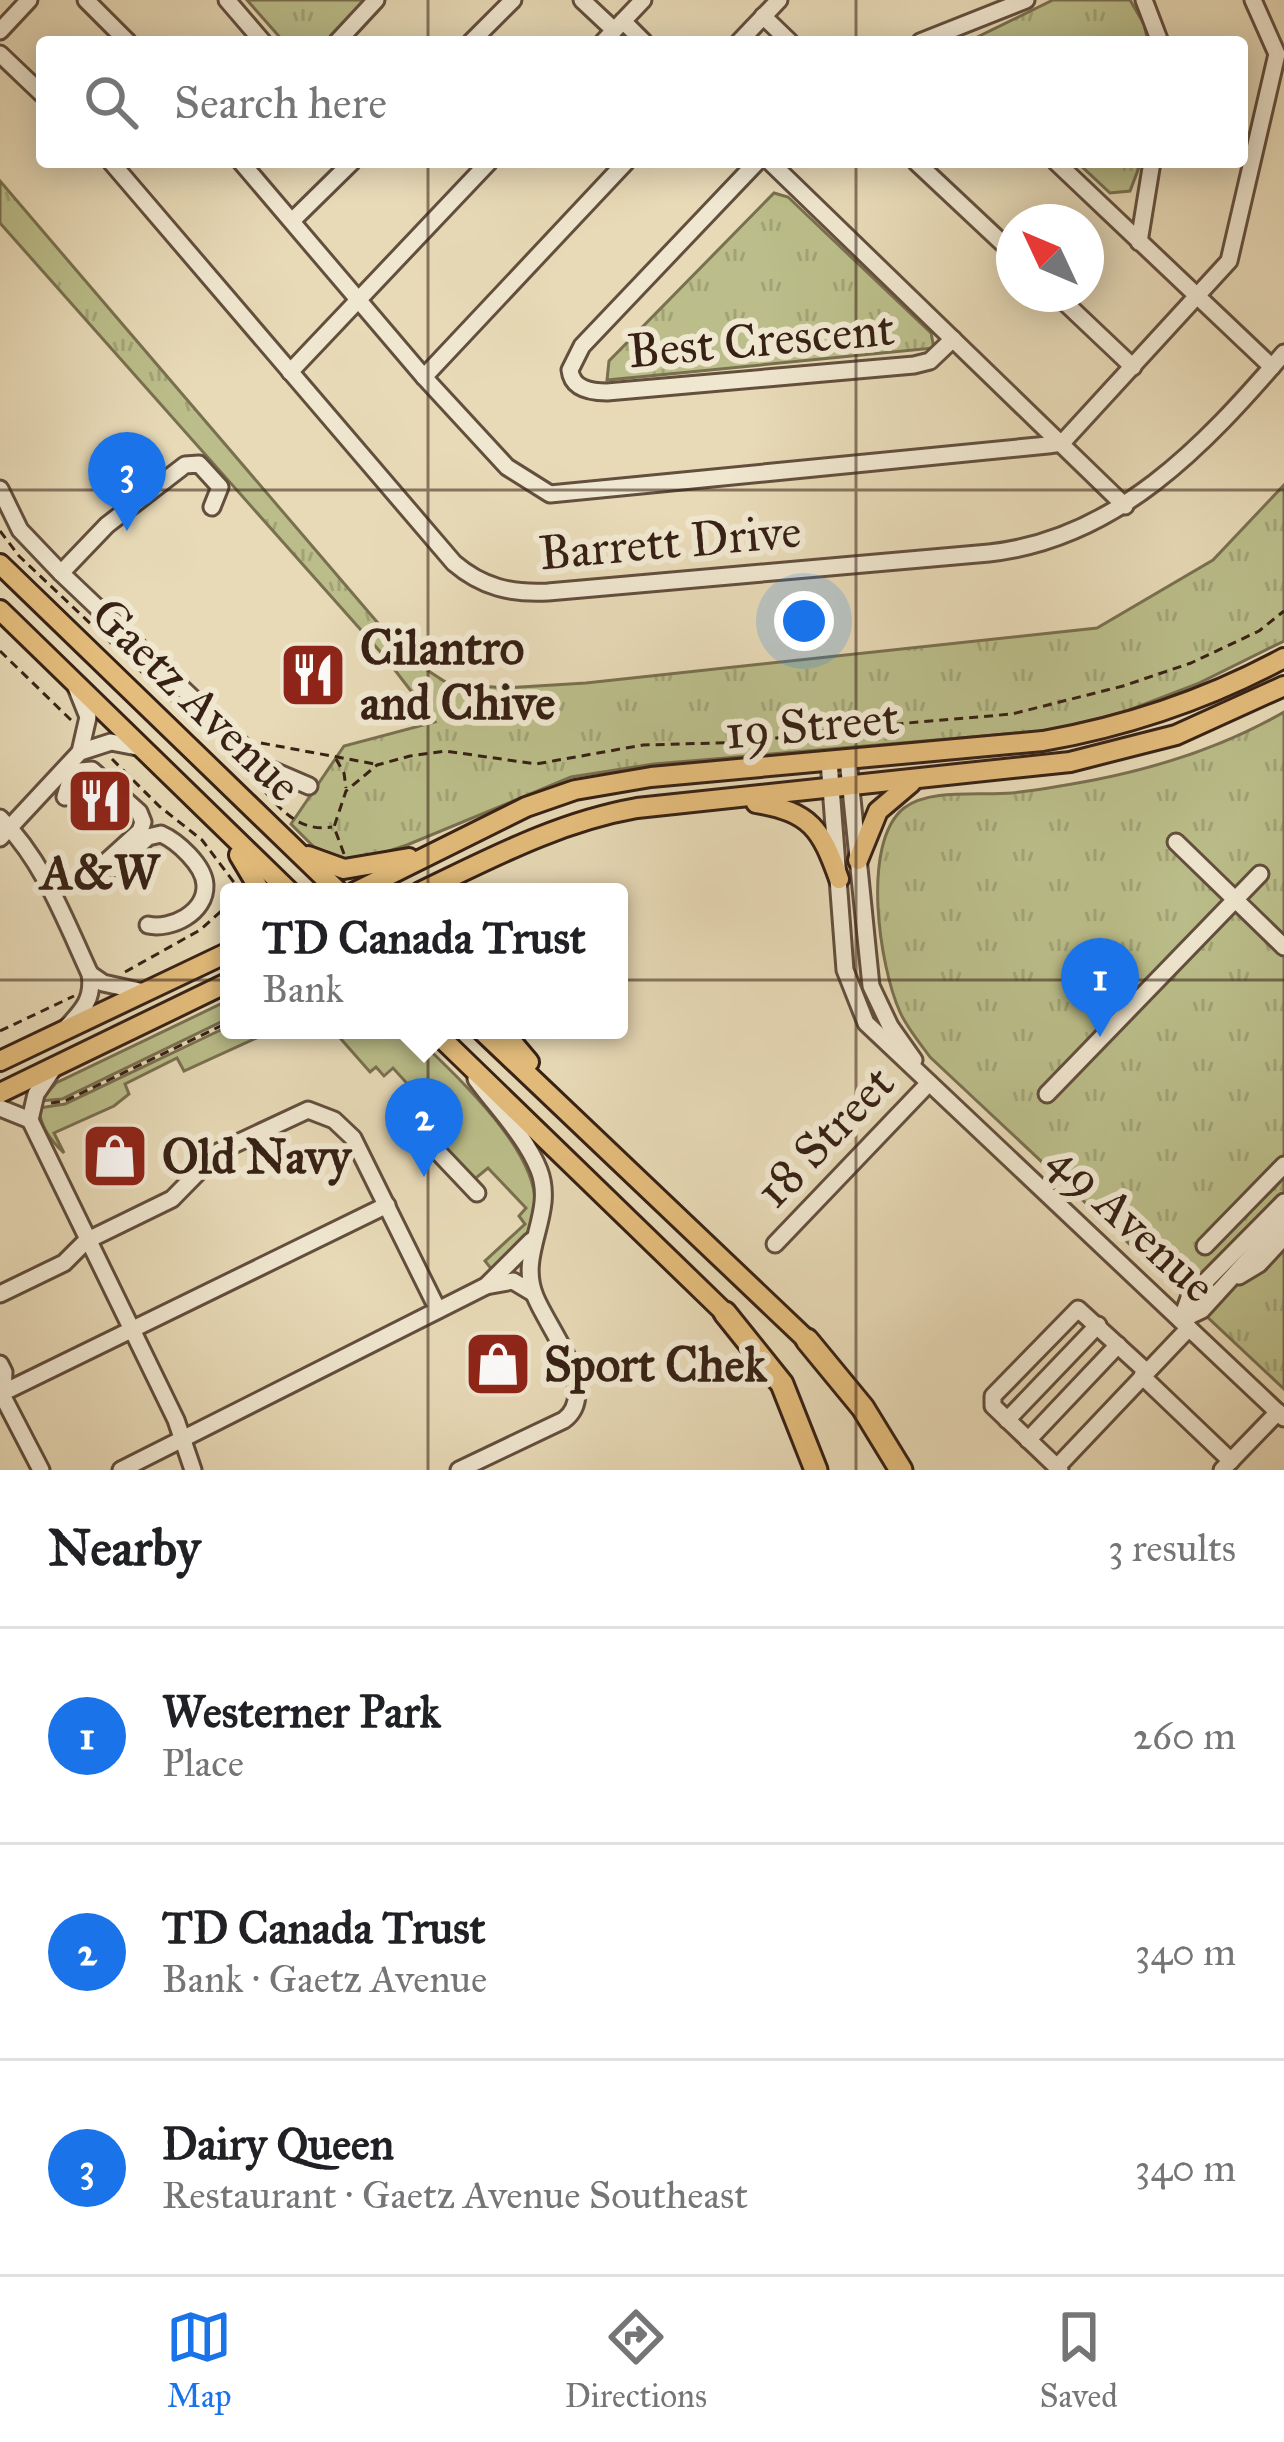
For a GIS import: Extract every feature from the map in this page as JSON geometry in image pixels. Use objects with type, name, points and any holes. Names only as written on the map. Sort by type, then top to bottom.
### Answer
[{"type":"highway","points":[[725,1313],[782,1384],[815,1470]]},
{"type":"highway","points":[[807,1340],[863,1408],[901,1470]]},
{"type":"main road","name":"Gaetz Avenue","points":[[0,564],[330,883]]},
{"type":"main road","name":"Gaetz Avenue","points":[[0,610],[281,883]]},
{"type":"main road","name":"19 Street","points":[[373,883],[526,807],[575,790],[632,779],[846,755],[1043,741],[1123,725],[1186,704],[1284,658]]},
{"type":"main road","name":"19 Street","points":[[439,883],[544,832],[588,818],[1070,762],[1125,751],[1194,728],[1284,686]]},
{"type":"main road","points":[[858,860],[878,811],[915,781]]},
{"type":"main road","points":[[728,799],[780,807],[808,821],[826,842],[839,879]]},
{"type":"main road","points":[[217,821],[258,883]]},
{"type":"main road","points":[[299,852],[344,869],[431,853]]},
{"type":"main road","points":[[461,883],[490,858]]},
{"type":"main road","points":[[0,1061],[220,954]]},
{"type":"main road","points":[[0,1094],[220,987]]},
{"type":"main road","points":[[443,1039],[725,1313]]},
{"type":"main road","points":[[490,1039],[807,1340]]},
{"type":"main road","points":[[510,1039],[594,1139]]},
{"type":"street","points":[[0,31],[29,0]]},
{"type":"street","points":[[86,0],[122,36]]},
{"type":"street","points":[[227,0],[258,36]]},
{"type":"street","points":[[343,36],[376,0]]},
{"type":"street","points":[[477,36],[513,0]]},
{"type":"street","points":[[582,0],[613,31],[643,0]]},
{"type":"street","points":[[745,36],[778,0]]},
{"type":"street","points":[[938,36],[1026,0]]},
{"type":"street","points":[[1144,0],[1158,36]]},
{"type":"street","points":[[246,168],[357,301],[507,467],[550,494],[1062,442],[1229,261],[1277,54],[1253,0]]},
{"type":"street","points":[[763,16],[784,36]]},
{"type":"street","points":[[0,54],[36,88]]},
{"type":"street","name":"Barrett Drive","points":[[116,168],[454,563],[481,583],[508,591],[571,590],[1006,551],[1073,532],[1125,506],[1166,476],[1284,353]]},
{"type":"street","points":[[293,220],[346,168]]},
{"type":"street","points":[[290,372],[483,168]]},
{"type":"street","points":[[424,377],[620,168]]},
{"type":"street","name":"Best Crescent","points":[[751,168],[582,346],[570,370],[576,383],[587,390],[608,392],[914,365],[930,361],[953,338]]},
{"type":"street","points":[[776,168],[1125,506]]},
{"type":"street","points":[[922,168],[996,237]]},
{"type":"street","points":[[1061,168],[1272,368]]},
{"type":"street","points":[[1139,242],[1151,168]]},
{"type":"street","points":[[1075,312],[1133,367]]},
{"type":"street","points":[[61,573],[107,525],[185,465],[199,464],[220,487],[212,507]]},
{"type":"street","points":[[0,489],[20,530],[61,573],[265,767],[309,786]]},
{"type":"street","points":[[73,680],[88,717],[80,752]]},
{"type":"street","points":[[66,1028],[88,1002],[90,974],[54,895],[23,842],[3,828],[80,752],[111,742],[142,748]]},
{"type":"street","name":"49 Avenue","points":[[846,755],[839,879],[845,970],[858,1008],[882,1042],[1281,1415]]},
{"type":"street","points":[[65,796],[70,781],[81,771],[92,770],[139,812],[140,830],[111,865],[148,837],[161,834],[172,840],[203,877],[203,894],[188,915],[164,928],[148,925]]},
{"type":"street","name":"49 Avenue","points":[[841,788],[858,860],[872,986],[890,1026],[929,1083]]},
{"type":"street","points":[[1176,842],[1284,947]]},
{"type":"street","points":[[1047,1094],[1259,874]]},
{"type":"street","points":[[90,974],[103,983],[144,992]]},
{"type":"street","points":[[442,1039],[538,1169],[546,1197],[531,1264],[533,1293],[578,1384],[577,1406],[564,1420],[464,1467]]},
{"type":"street","points":[[56,1066],[36,1094],[34,1112],[86,1241],[176,1420],[193,1470]]},
{"type":"street","name":"18 Street","points":[[776,1244],[929,1083]]},
{"type":"street","points":[[0,1108],[34,1112]]},
{"type":"street","points":[[0,1294],[64,1263],[86,1241],[172,1199],[218,1152],[308,1110],[327,1115],[348,1131],[438,1310]]},
{"type":"street","points":[[404,1115],[477,1192]]},
{"type":"street","points":[[1204,1246],[1284,1165]]},
{"type":"street","points":[[1,1392],[387,1205]]},
{"type":"street","points":[[1185,1324],[1189,1298],[1249,1234],[1282,1215]]},
{"type":"street","points":[[1281,1415],[1226,1466],[1144,1374],[1118,1345],[1078,1309],[991,1401],[1058,1468],[1144,1374],[1185,1324],[1227,1285],[1282,1215]]},
{"type":"street","points":[[1232,1218],[1249,1234]]},
{"type":"street","points":[[486,1286],[536,1234]]},
{"type":"street","points":[[1227,1285],[1259,1264],[1284,1237]]},
{"type":"street","points":[[121,1470],[486,1286],[513,1281],[533,1293]]},
{"type":"street","points":[[1007,1420],[1098,1325]]},
{"type":"street","points":[[1028,1439],[1118,1345]]},
{"type":"street","points":[[0,1364],[4,1372],[1,1392],[41,1470]]},
{"type":"path","points":[[0,531],[178,710],[190,716]]},
{"type":"path","points":[[252,736],[273,748],[377,764],[446,752],[536,764],[643,745],[751,742],[1012,714],[1191,663],[1258,631],[1284,611]]},
{"type":"path","points":[[0,651],[77,724]]},
{"type":"path","points":[[846,755],[858,727]]},
{"type":"path","points":[[106,752],[159,806],[208,846],[235,883]]},
{"type":"path","points":[[335,757],[344,773],[346,791],[334,827],[344,861]]},
{"type":"path","points":[[238,763],[296,822],[319,829],[334,827]]},
{"type":"path","points":[[346,791],[377,764]]},
{"type":"path","points":[[113,975],[181,942],[220,911]]},
{"type":"path","points":[[0,1030],[81,994]]},
{"type":"path","points":[[34,1112],[220,1026]]},
{"type":"green space","points":[[247,0],[371,0],[338,36],[279,36]]},
{"type":"green space","points":[[1053,0],[1130,0],[1147,36],[979,36]]},
{"type":"green space","points":[[1083,168],[1139,168],[1130,191],[1110,193]]},
{"type":"green space","points":[[0,181],[407,657],[447,683],[505,688],[586,683],[1097,628],[1213,560],[1284,485],[1284,641],[1197,684],[1124,712],[1054,730],[654,764],[571,777],[353,863],[314,847],[291,824],[344,746],[435,722],[384,656],[0,223]]},
{"type":"green space","points":[[774,193],[788,197],[931,333],[934,348],[607,380],[609,361]]},
{"type":"green space","points":[[1284,712],[1284,1389],[930,1057],[906,1024],[893,992],[881,937],[878,876],[890,825],[915,802],[941,795],[1022,792],[1119,775],[1215,745]]},
{"type":"green space","points":[[220,1004],[220,1022],[62,1099],[40,1101],[56,1083]]},
{"type":"green space","points":[[220,1030],[220,1039],[254,1039],[184,1071],[177,1058],[125,1084],[129,1094],[114,1106],[54,1133],[64,1153],[47,1133],[39,1108],[65,1104]]},
{"type":"green space","points":[[341,1039],[418,1039],[471,1091],[513,1143],[535,1196],[533,1220],[511,1255],[493,1271],[485,1261],[525,1224],[519,1216],[526,1208],[488,1168],[471,1182],[410,1116],[424,1102],[393,1068],[384,1076],[376,1067],[370,1072]]},
{"type":"place","name":"Dairy Queen","points":[[127,531]]},
{"type":"place","name":"Cilantro and Chive","points":[[313,675]]},
{"type":"place","name":"A&W","points":[[100,801]]},
{"type":"place","name":"Westerner Park","points":[[1100,1037]]},
{"type":"place","name":"Old Navy","points":[[115,1156]]},
{"type":"place","name":"TD Canada Trust","points":[[424,1177]]},
{"type":"place","name":"Sport Chek","points":[[498,1364]]}]
